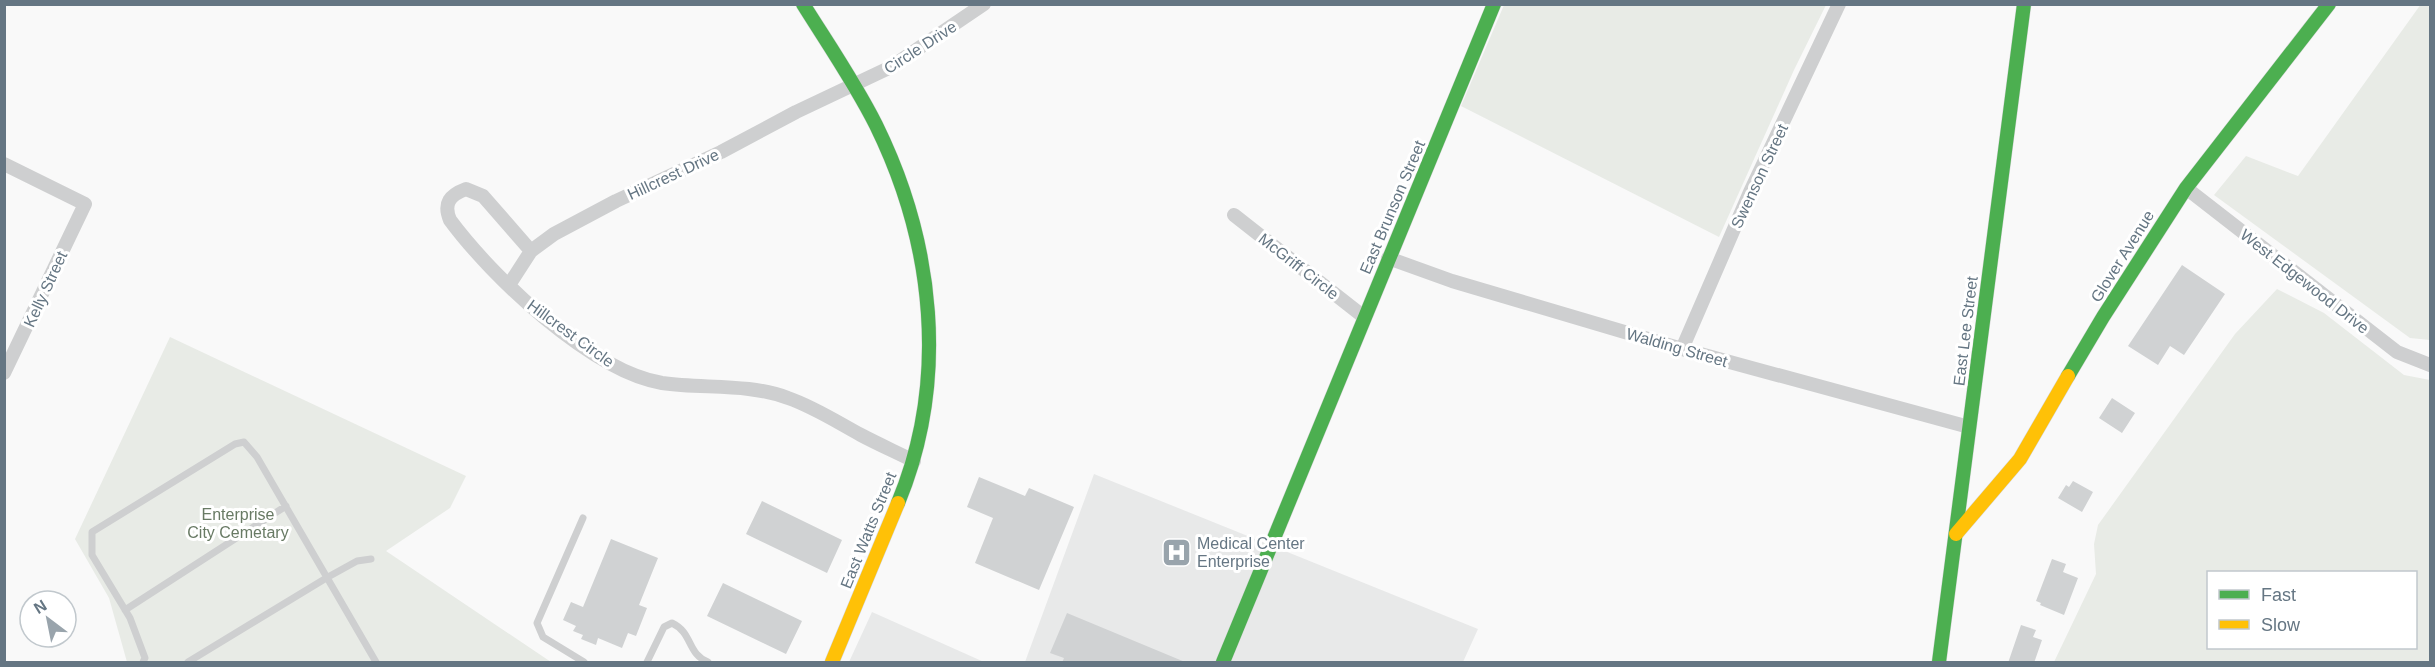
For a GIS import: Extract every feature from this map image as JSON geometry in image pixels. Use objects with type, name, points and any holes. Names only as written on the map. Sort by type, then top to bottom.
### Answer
[{"type":"street","name":"East Watts Street","points":[[803,4],[877,126],[902,183],[914,223],[928,304],[931,346],[929,387],[914,461],[896,514],[832,663]]},
{"type":"street","name":"Circle Drive","points":[[854,86],[891,67],[984,4]]},
{"type":"street","name":"East Brunson Street","points":[[1223,663],[1494,4]]},
{"type":"street","name":"Swenson Street","points":[[1682,349],[1750,192],[1839,4]]},
{"type":"street","name":"East Lee Street","points":[[1939,663],[2024,4]]},
{"type":"street","name":"Glover Avenue","points":[[1956,534],[2020,459],[2103,317],[2186,188],[2329,4]]},
{"type":"street","name":"Hillcrest Drive","points":[[509,285],[531,251],[554,234],[854,86]]},
{"type":"street","name":"Kelly Street","points":[[4,164],[85,204],[4,373]]},
{"type":"street","name":"West Edgewood Drive","points":[[2186,188],[2397,352],[2430,365]]},
{"type":"street","name":"Hillcrest Circle","points":[[531,251],[483,196],[466,189],[455,193],[448,200],[446,211],[450,220],[490,268],[583,345],[612,365],[635,376],[663,383],[746,388],[787,397],[914,461]]},
{"type":"street","name":"McGriff Circle","points":[[1234,215],[1364,317]]},
{"type":"street","name":"Walding Street","points":[[1388,258],[1452,281],[1682,349],[1969,427]]},
{"type":"lane","points":[[143,663],[145,658],[125,610],[92,555],[92,532],[236,444],[244,442],[257,457],[376,663]]},
{"type":"lane","points":[[125,610],[286,506]]},
{"type":"lane","points":[[583,518],[537,623],[543,637],[584,663]]},
{"type":"lane","points":[[188,663],[328,577],[357,561],[371,559]]},
{"type":"lane","points":[[647,663],[664,627],[672,623],[682,628],[698,658],[708,663]]},
{"type":"shaded area","name":"Medical Center Enterprise","points":[[1094,474],[1478,629],[1463,662],[1025,662]]},
{"type":"shaded area","points":[[872,612],[984,662],[849,662]]},
{"type":"green space","points":[[2421,4],[2430,5],[2430,340],[2410,338],[2214,195],[2246,156],[2298,176]]},
{"type":"green space","points":[[1504,5],[1826,5],[1794,70],[1719,237],[1461,106]]},
{"type":"green space","points":[[2277,289],[2324,313],[2404,375],[2430,380],[2430,662],[2054,662],[2096,574],[2094,544],[2098,525],[2235,334]]},
{"type":"green space","name":"Enterprise City Cemetary","points":[[170,337],[466,476],[450,508],[386,551],[551,662],[127,662],[109,598],[75,539]]},
{"type":"building","points":[[2182,265],[2225,294],[2184,355],[2170,346],[2158,365],[2128,346]]},
{"type":"building","points":[[2112,398],[2135,413],[2122,433],[2099,418]]},
{"type":"building","points":[[979,477],[1025,496],[1029,488],[1074,507],[1039,590],[975,563],[993,518],[967,507]]},
{"type":"building","points":[[2073,481],[2093,492],[2082,512],[2058,498],[2066,485],[2069,487]]},
{"type":"building","points":[[762,501],[842,540],[827,573],[746,534]]},
{"type":"building","points":[[611,539],[658,558],[639,605],[647,608],[636,636],[628,633],[622,648],[598,638],[596,645],[581,639],[583,635],[573,631],[576,626],[563,620],[571,602],[583,607]]},
{"type":"building","points":[[2052,559],[2066,564],[2063,572],[2078,578],[2064,615],[2036,601]]},
{"type":"building","points":[[723,583],[802,621],[786,654],[707,616]]},
{"type":"building","points":[[1067,613],[1185,663],[1062,663],[1064,658],[1050,653]]},
{"type":"building","points":[[2021,625],[2036,630],[2033,637],[2042,640],[2034,663],[2008,663]]},
{"type":"traffic: fast","points":[[803,4],[876,125],[896,170],[911,217],[922,264],[928,312],[929,360],[924,409],[914,456],[898,503]]},
{"type":"traffic: fast","points":[[1223,662],[1494,4]]},
{"type":"traffic: fast","points":[[1939,662],[2024,4]]},
{"type":"traffic: fast","points":[[2068,376],[2186,188],[2329,4]]},
{"type":"traffic: slow","points":[[1956,534],[2020,459],[2068,376]]},
{"type":"traffic: slow","points":[[832,662],[898,503]]},
{"type":"place","name":"Medical Center Enterprise","points":[[1176,552]]}]
